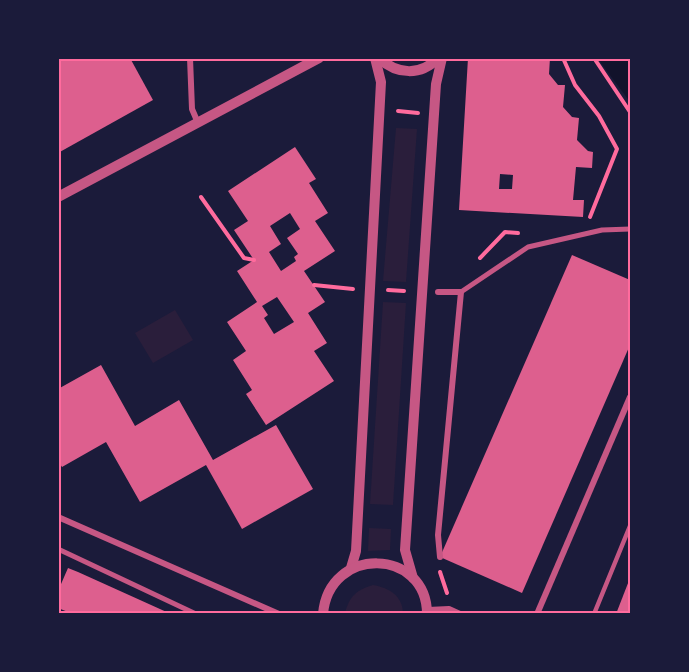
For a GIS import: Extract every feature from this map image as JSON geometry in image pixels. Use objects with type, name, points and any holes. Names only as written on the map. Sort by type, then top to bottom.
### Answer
[{"type":"street","points":[[190,58],[192,109],[198,123]]},
{"type":"street","points":[[58,197],[319,58]]},
{"type":"street","points":[[377,58],[390,68],[402,72],[414,72],[426,68],[440,58]]},
{"type":"street","points":[[351,568],[356,551],[381,82],[377,58]]},
{"type":"street","points":[[440,58],[436,84],[405,550],[413,578],[425,598],[428,612],[449,609],[460,614]]},
{"type":"street","points":[[438,291],[461,292],[528,247],[602,230],[630,229]]},
{"type":"street","points":[[439,560],[438,535],[461,292]]},
{"type":"street","points":[[537,614],[630,397]]},
{"type":"street","points":[[58,517],[279,614]]},
{"type":"street","points":[[58,549],[196,614]]},
{"type":"street","points":[[323,614],[329,590],[339,577],[351,568],[367,563],[384,563],[399,568],[413,578]]},
{"type":"lane","points":[[594,614],[630,526]]},
{"type":"path","points":[[563,58],[575,85],[599,116],[617,149],[588,220]]},
{"type":"path","points":[[594,58],[630,112]]},
{"type":"path","points":[[379,110],[434,114]]},
{"type":"path","points":[[201,197],[244,258],[254,260]]},
{"type":"path","points":[[472,266],[505,232],[526,233]]},
{"type":"path","points":[[439,560],[446,587],[456,593]]},
{"type":"path","points":[[439,560],[449,609]]},
{"type":"shaded area","points":[[598,59],[630,59],[630,102]]},
{"type":"shaded area","points":[[396,128],[417,129],[406,282],[383,281]]},
{"type":"shaded area","points":[[383,302],[406,303],[393,505],[370,504]]},
{"type":"shaded area","points":[[175,310],[193,340],[153,363],[135,333]]},
{"type":"shaded area","points":[[369,528],[391,529],[390,550],[368,551]]},
{"type":"shaded area","points":[[373,585],[394,593],[400,601],[403,613],[345,613],[354,595]]},
{"type":"building","points":[[58,58],[130,58],[153,100],[58,153]]},
{"type":"building","points":[[468,58],[550,58],[549,74],[558,85],[565,85],[563,107],[572,117],[579,118],[577,140],[588,151],[593,152],[592,168],[576,167],[573,200],[584,200],[583,217],[459,210]],"holes":[[[500,174],[513,175],[512,189],[499,189]]]},
{"type":"building","points":[[295,147],[316,179],[309,183],[328,213],[315,221],[335,251],[304,271],[325,302],[308,313],[327,343],[314,351],[334,381],[266,425],[246,394],[252,390],[233,360],[246,351],[227,322],[257,302],[237,271],[254,260],[234,230],[248,221],[228,191]],"holes":[[[290,213],[300,229],[287,238],[298,254],[294,257],[296,261],[281,271],[269,252],[281,244],[270,226]],[[277,297],[294,322],[274,334],[264,318],[268,315],[262,306]]]},
{"type":"building","points":[[572,255],[630,280],[630,345],[522,593],[440,557]]},
{"type":"building","points":[[101,365],[135,426],[179,400],[213,460],[276,425],[313,489],[242,529],[206,465],[140,502],[106,442],[62,467],[58,461],[58,389]]},
{"type":"building","points":[[68,568],[171,614],[68,614],[58,608],[58,591]]},
{"type":"building","points":[[630,578],[630,614],[616,614]]}]
